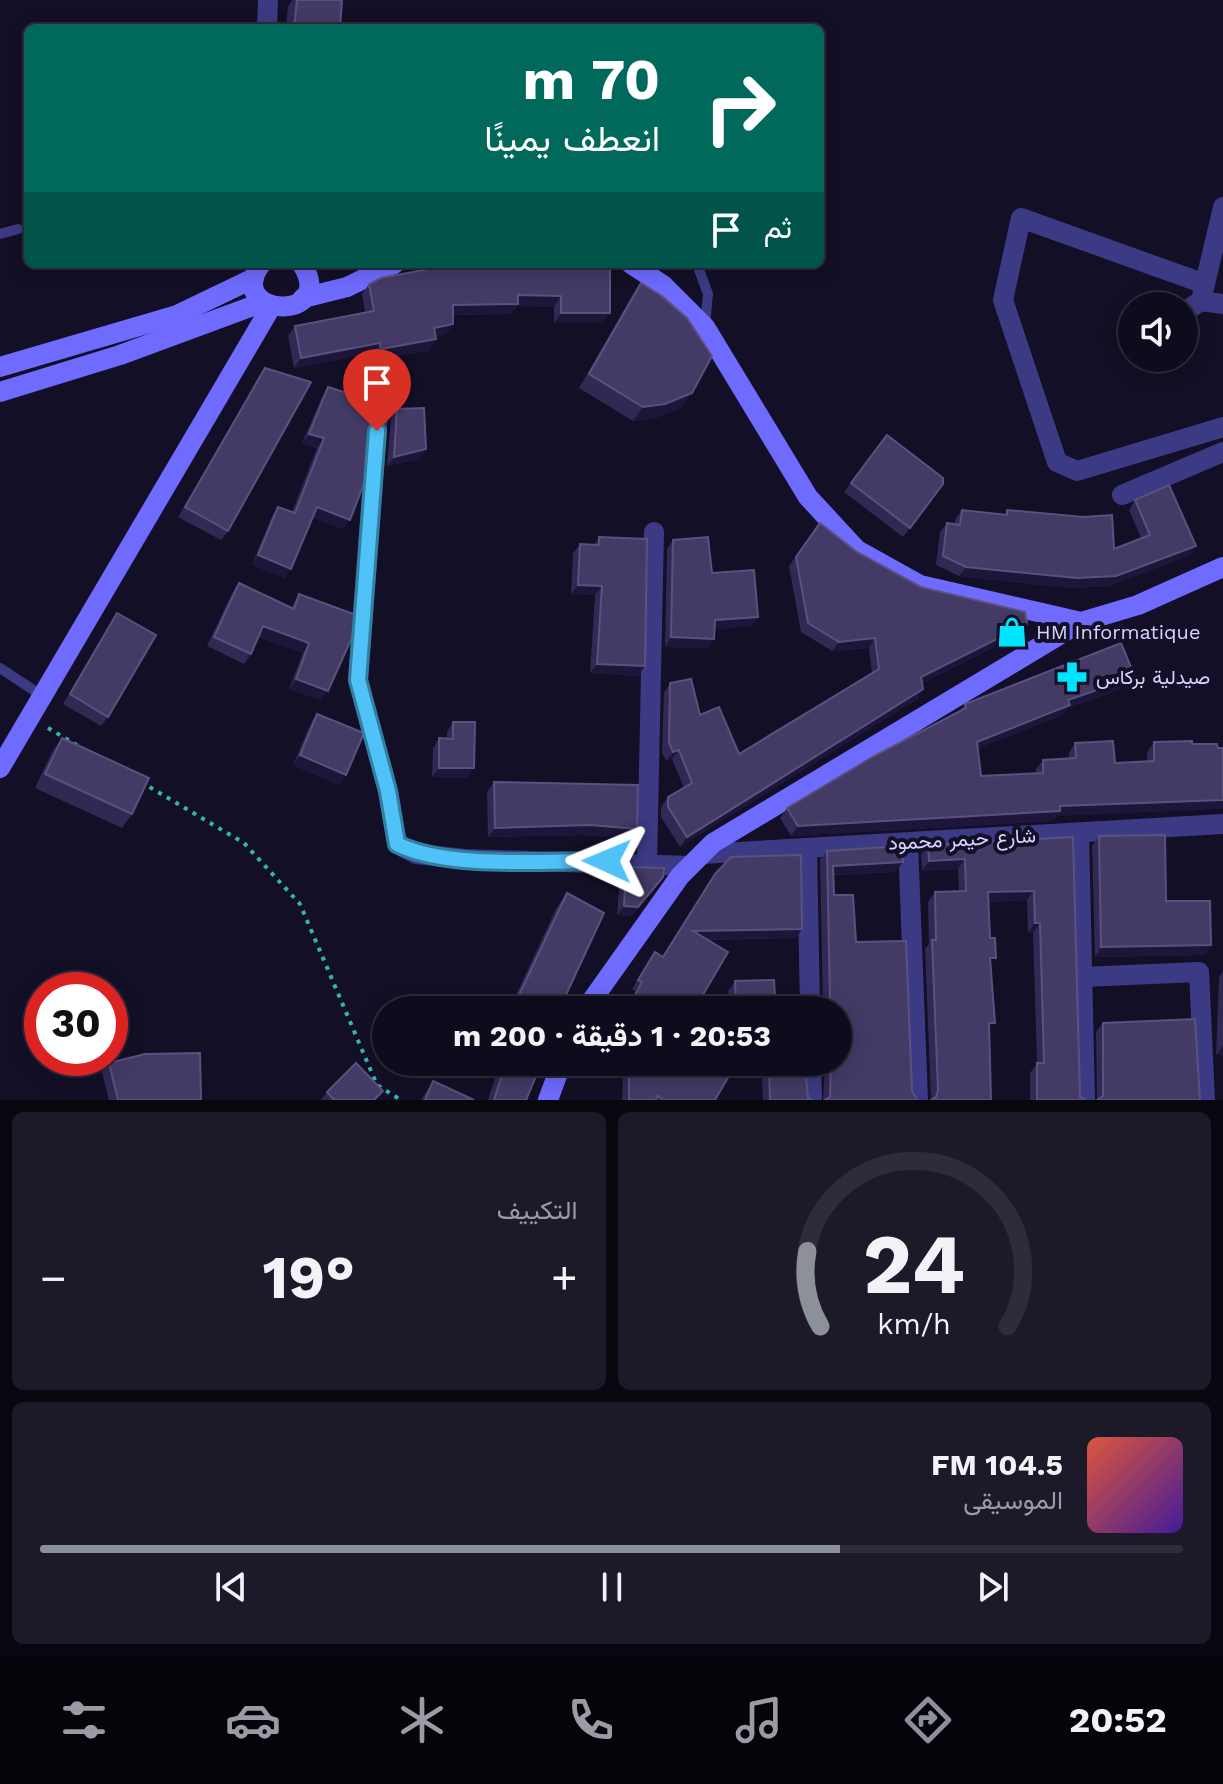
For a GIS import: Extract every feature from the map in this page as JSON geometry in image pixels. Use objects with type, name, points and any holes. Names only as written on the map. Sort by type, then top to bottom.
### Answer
[{"type":"main road","points":[[303,298],[309,281],[304,268]]},
{"type":"main road","points":[[0,392],[120,355],[225,317],[267,305],[289,308],[303,298],[347,287],[386,268]]},
{"type":"main road","points":[[637,268],[663,285],[705,327],[808,497],[857,550],[920,585],[1081,622]]},
{"type":"main road","points":[[0,367],[177,315],[258,271],[258,295],[267,305]]},
{"type":"main road","points":[[0,768],[246,350],[267,305]]},
{"type":"main road","points":[[225,317],[246,350]]},
{"type":"main road","points":[[594,996],[629,943],[713,843],[1081,622],[1138,605],[1223,567]]},
{"type":"main road","points":[[548,1100],[557,1076]]},
{"type":"street","points":[[267,24],[268,0]]},
{"type":"street","points":[[1198,295],[1223,207]]},
{"type":"street","points":[[1182,292],[1021,218],[1003,300],[1057,462],[1068,469],[1077,471],[1223,427]]},
{"type":"street","points":[[1198,299],[1223,304]]},
{"type":"street","name":"شارع حيمر محمود","points":[[379,400],[358,680],[388,791],[397,844],[416,854],[465,859],[647,863],[807,848],[1223,824]]},
{"type":"street","points":[[1122,495],[1223,452]]},
{"type":"street","points":[[647,863],[654,532]]},
{"type":"street","points":[[1079,833],[1085,1100]]},
{"type":"street","points":[[908,843],[918,1100]]},
{"type":"street","points":[[807,848],[810,996]]},
{"type":"street","points":[[1082,977],[1199,972],[1205,1100]]},
{"type":"street","points":[[811,1076],[812,1100]]},
{"type":"lane","points":[[0,234],[18,229]]},
{"type":"lane","points":[[698,268],[708,294],[705,327]]},
{"type":"lane","points":[[0,668],[41,695]]},
{"type":"path","points":[[29,716],[96,756]]},
{"type":"path","points":[[136,779],[244,843],[300,904],[377,1085],[401,1100]]},
{"type":"building","points":[[297,0],[342,0],[340,24],[294,24]]},
{"type":"building","points":[[610,268],[610,313],[561,313],[561,296],[518,295],[518,304],[453,305],[453,324],[434,328],[436,339],[381,349],[380,343],[301,358],[295,326],[374,311],[369,284],[381,278],[429,269]]},
{"type":"building","points":[[641,283],[687,318],[712,356],[692,393],[665,404],[643,407],[589,374]]},
{"type":"building","points":[[265,368],[311,382],[228,531],[185,507]]},
{"type":"building","points":[[328,387],[372,401],[366,478],[350,520],[317,507],[291,569],[258,555],[278,507],[295,513],[324,438],[309,434]]},
{"type":"building","points":[[424,408],[426,449],[394,457],[397,409]]},
{"type":"building","points":[[887,435],[943,478],[943,484],[910,528],[851,483]]},
{"type":"building","points":[[1169,485],[1196,546],[1116,576],[1077,578],[966,567],[943,556],[947,523],[960,525],[962,510],[1007,515],[1007,510],[1083,517],[1112,515],[1114,549],[1150,535],[1135,500]]},
{"type":"building","points":[[820,523],[857,552],[921,587],[1025,612],[1027,624],[921,677],[923,689],[687,837],[668,807],[668,797],[692,783],[679,750],[673,752],[669,743],[670,683],[691,679],[700,715],[719,707],[739,754],[879,669],[875,638],[839,642],[808,623],[796,557]]},
{"type":"building","points":[[599,537],[647,539],[645,666],[597,664],[602,586],[578,585],[580,544],[599,545]]},
{"type":"building","points":[[708,537],[712,573],[754,570],[758,617],[715,620],[714,639],[671,637],[673,540]]},
{"type":"building","points":[[239,583],[294,609],[299,594],[356,615],[354,633],[328,691],[296,679],[309,643],[263,626],[251,654],[214,637]]},
{"type":"building","points":[[117,613],[156,635],[108,717],[70,694]]},
{"type":"building","points":[[1121,643],[1135,677],[1068,700],[1070,705],[977,742],[981,776],[1043,773],[1043,760],[1076,758],[1075,743],[1113,741],[1115,763],[1154,761],[1154,742],[1192,741],[1192,744],[1217,744],[1218,748],[1223,748],[1223,800],[1060,806],[1060,811],[798,826],[787,808],[874,756],[966,708],[965,704]]},
{"type":"building","points":[[317,714],[364,733],[346,775],[300,755]]},
{"type":"building","points":[[453,722],[475,722],[474,768],[439,768],[439,738],[453,739]]},
{"type":"building","points":[[62,738],[149,778],[132,814],[45,774]]},
{"type":"building","points":[[494,782],[638,785],[637,829],[590,825],[495,828]]},
{"type":"building","points":[[1165,835],[1166,901],[1210,901],[1211,945],[1101,947],[1099,836]]},
{"type":"building","points":[[1073,837],[1080,1097],[1086,1100],[1037,1100],[1037,1063],[1044,1063],[1040,923],[1035,923],[1034,891],[988,892],[990,938],[995,938],[996,958],[990,958],[995,1023],[989,1023],[991,1100],[931,1100],[938,1090],[932,940],[936,940],[935,892],[966,891],[965,859],[929,861],[928,845]]},
{"type":"building","points":[[902,846],[903,862],[833,866],[834,895],[853,895],[856,942],[906,941],[912,1091],[917,1100],[825,1100],[830,1097],[831,1076],[852,1076],[852,996],[830,996],[827,851]]},
{"type":"building","points":[[801,855],[802,929],[693,931],[728,952],[702,996],[634,996],[642,982],[638,980],[655,952],[663,957],[715,874],[731,857]]},
{"type":"building","points":[[626,867],[664,868],[663,877],[638,907],[624,906]]},
{"type":"building","points":[[567,893],[604,913],[565,996],[519,996]]},
{"type":"building","points":[[774,980],[775,996],[736,996],[735,981]]},
{"type":"building","points":[[1195,1019],[1200,1100],[1097,1100],[1103,1096],[1103,1023]]},
{"type":"building","points":[[200,1053],[201,1100],[118,1100],[112,1076],[128,1076],[128,1058],[145,1054]]},
{"type":"building","points":[[356,1063],[383,1091],[374,1100],[334,1100],[327,1092]]},
{"type":"building","points":[[502,1076],[536,1076],[526,1100],[494,1100]]},
{"type":"building","points":[[629,1076],[729,1076],[715,1100],[664,1100],[657,1096],[656,1100],[629,1100]]},
{"type":"building","points":[[769,1076],[806,1076],[808,1098],[813,1100],[770,1100]]},
{"type":"building","points":[[433,1081],[474,1100],[425,1100]]},
{"type":"place","name":"HM Informatique","points":[[1012,632]]},
{"type":"place","name":"صيدلية بركاس","points":[[1072,677]]},
{"type":"route","points":[[377,431],[358,680],[388,791],[397,844],[416,854],[465,859],[607,861]]}]
